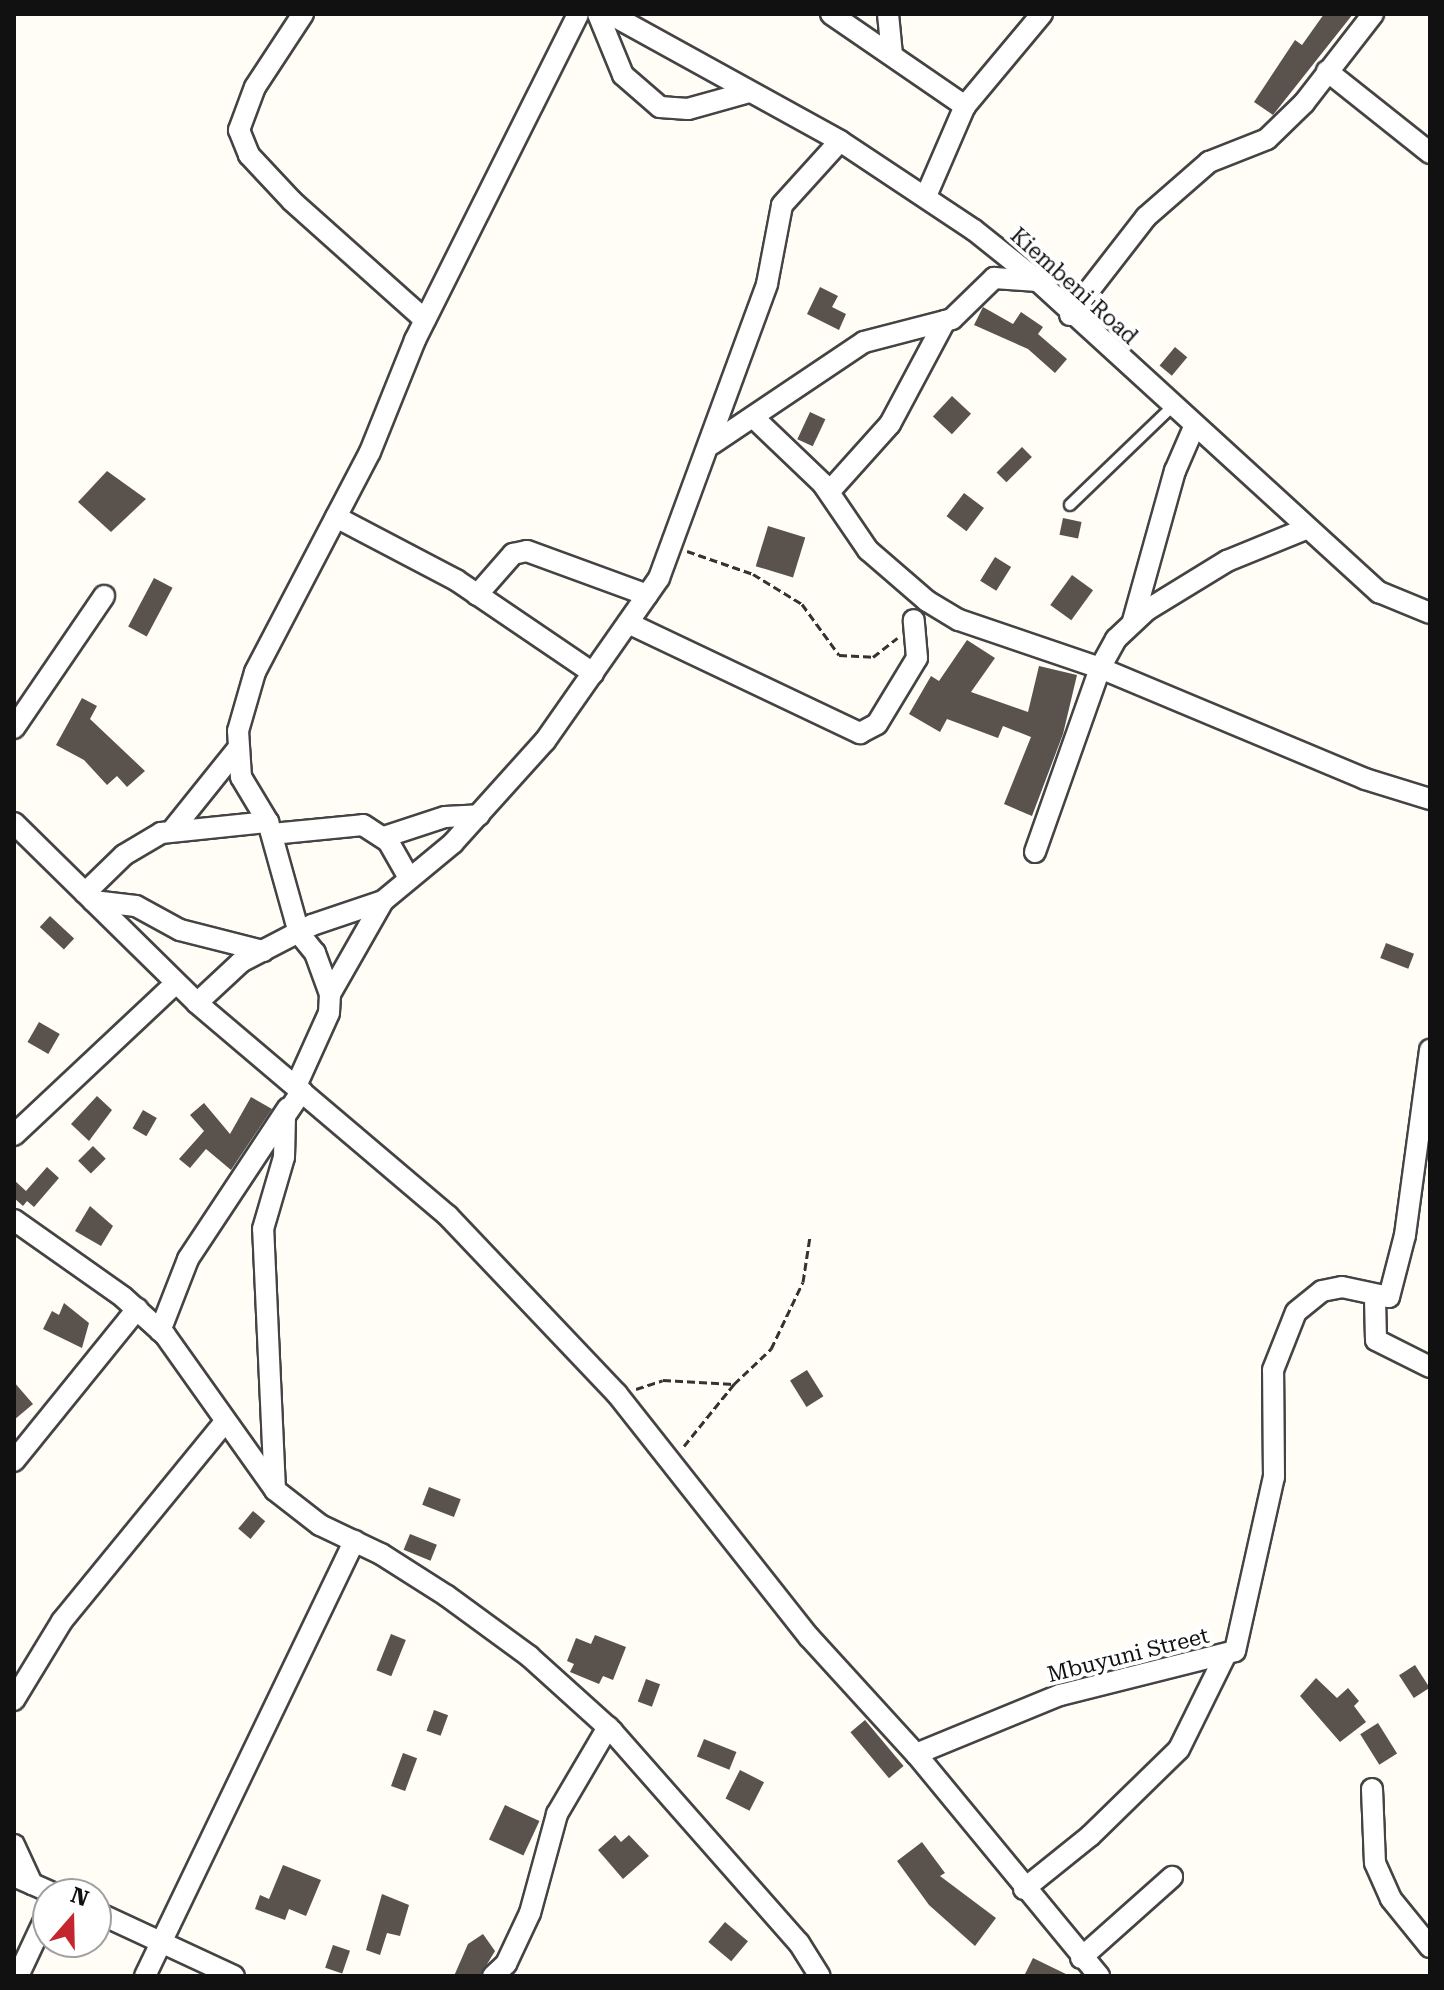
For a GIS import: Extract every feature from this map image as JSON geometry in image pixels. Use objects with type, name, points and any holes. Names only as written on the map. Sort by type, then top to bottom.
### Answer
[{"type":"street","points":[[303,14],[243,113],[239,130],[249,155],[425,320]]},
{"type":"street","points":[[160,1331],[188,1259],[288,1108],[329,1013],[330,994],[315,953],[299,933],[270,828],[241,777],[236,751],[255,672],[336,517],[425,320],[578,14]]},
{"type":"street","points":[[598,14],[623,75],[660,107],[688,109],[749,92]]},
{"type":"street","name":"Kiembeni Road","points":[[610,14],[840,141],[926,196],[1038,281],[1070,315],[1379,592],[1430,613]]},
{"type":"street","points":[[831,14],[965,106]]},
{"type":"street","points":[[888,14],[892,55]]},
{"type":"street","points":[[926,196],[965,106],[1042,14]]},
{"type":"street","points":[[1070,315],[1146,217],[1209,162],[1267,139],[1373,14]]},
{"type":"street","points":[[1327,71],[1430,153]]},
{"type":"street","points":[[330,994],[383,901],[518,776],[647,595],[673,545],[712,444],[767,284],[782,205],[840,141]]},
{"type":"street","points":[[829,492],[890,424],[945,321],[994,278],[1038,281]]},
{"type":"street","points":[[712,444],[864,342],[945,321]]},
{"type":"street","points":[[753,417],[829,492],[868,550],[927,601],[1003,639],[1100,668],[1365,779],[1430,799]]},
{"type":"street","points":[[1035,852],[1100,668],[1132,624],[1175,471],[1194,427]]},
{"type":"street","points":[[336,517],[477,595],[593,673]]},
{"type":"street","points":[[1132,624],[1227,561],[1308,528]]},
{"type":"street","points":[[477,595],[513,554],[527,551],[647,595]]},
{"type":"street","points":[[14,728],[104,596]]},
{"type":"street","points":[[628,623],[860,733],[877,724],[917,658],[914,620]]},
{"type":"street","points":[[89,897],[124,855],[174,828],[236,751]]},
{"type":"street","points":[[384,837],[445,817],[479,815]]},
{"type":"street","points":[[14,823],[197,1003],[448,1216],[617,1394],[809,1637],[916,1754],[1024,1889],[1099,1976]]},
{"type":"street","points":[[174,828],[363,825],[384,837],[409,878]]},
{"type":"street","points":[[89,897],[136,906],[180,930],[263,951]]},
{"type":"street","points":[[197,1003],[241,962],[299,933],[383,901]]},
{"type":"street","points":[[14,1135],[176,983]]},
{"type":"street","points":[[1430,1050],[1397,1276],[1389,1297],[1375,1299],[1376,1340],[1430,1367]]},
{"type":"street","points":[[275,1490],[263,1229],[284,1157],[288,1108]]},
{"type":"street","points":[[14,1220],[137,1309],[160,1331],[275,1490],[320,1525],[354,1541],[529,1656],[608,1727],[799,1943],[820,1976]]},
{"type":"street","name":"Mbuyuni Street","points":[[916,1754],[1060,1695],[1225,1656],[1236,1649],[1262,1548],[1274,1477],[1273,1370],[1292,1323],[1309,1300],[1331,1287],[1375,1299]]},
{"type":"street","points":[[14,1461],[137,1309]]},
{"type":"street","points":[[14,1700],[62,1621],[225,1422]]},
{"type":"street","points":[[145,1976],[161,1940],[197,1878],[354,1541]]},
{"type":"street","points":[[1024,1889],[1090,1836],[1179,1749],[1225,1656]]},
{"type":"street","points":[[493,1976],[506,1964],[530,1913],[557,1814],[608,1727]]},
{"type":"street","points":[[1372,1789],[1375,1863],[1391,1899],[1430,1947]]},
{"type":"street","points":[[14,1845],[23,1880]]},
{"type":"street","points":[[1081,1958],[1172,1877]]},
{"type":"street","points":[[112,1919],[234,1976]]},
{"type":"street","points":[[18,1976],[32,1946]]},
{"type":"lane","points":[[1070,505],[1172,407]]},
{"type":"path","points":[[673,545],[753,574],[802,604],[839,655],[873,657],[914,620]]},
{"type":"path","points":[[671,1460],[734,1384],[771,1349],[803,1282],[810,1236]]},
{"type":"path","points":[[617,1394],[663,1380],[734,1384]]},
{"type":"building","points":[[1324,14],[1353,14],[1273,115],[1254,102],[1295,40],[1302,45]]},
{"type":"building","points":[[820,287],[838,296],[832,307],[846,314],[839,330],[807,314]]},
{"type":"building","points":[[983,307],[1013,324],[1021,312],[1043,327],[1038,334],[1067,359],[1055,373],[1028,349],[974,325]]},
{"type":"building","points":[[1175,347],[1187,357],[1172,376],[1160,365]]},
{"type":"building","points":[[952,396],[971,414],[952,434],[933,416]]},
{"type":"building","points":[[810,412],[825,419],[813,446],[797,439]]},
{"type":"building","points":[[1022,447],[1032,457],[1006,482],[997,472]]},
{"type":"building","points":[[107,471],[146,499],[111,532],[78,502]]},
{"type":"building","points":[[964,493],[984,508],[967,531],[947,516]]},
{"type":"building","points":[[1063,518],[1082,522],[1078,539],[1059,535]]},
{"type":"building","points":[[768,526],[805,537],[793,578],[756,566]]},
{"type":"building","points":[[995,557],[1011,567],[996,591],[980,581]]},
{"type":"building","points":[[1072,575],[1093,590],[1071,620],[1050,605]]},
{"type":"building","points":[[154,578],[173,588],[147,636],[128,627]]},
{"type":"building","points":[[967,640],[995,658],[971,692],[1028,712],[1039,666],[1077,675],[1063,734],[1032,816],[1004,804],[1031,737],[1003,726],[998,738],[947,719],[940,732],[909,714],[931,676],[939,681]]},
{"type":"building","points":[[82,698],[97,706],[90,719],[145,771],[127,787],[117,776],[107,785],[84,760],[56,745]]},
{"type":"building","points":[[50,916],[74,939],[64,949],[40,927]]},
{"type":"building","points":[[1386,943],[1414,954],[1408,969],[1380,958]]},
{"type":"building","points":[[39,1022],[60,1034],[48,1054],[28,1042]]},
{"type":"building","points":[[97,1096],[112,1110],[89,1141],[71,1124]]},
{"type":"building","points":[[251,1097],[272,1109],[231,1170],[206,1149],[190,1168],[179,1159],[204,1131],[190,1115],[204,1103],[230,1134]]},
{"type":"building","points":[[143,1110],[157,1118],[146,1136],[132,1128]]},
{"type":"building","points":[[93,1146],[106,1159],[91,1174],[78,1161]]},
{"type":"building","points":[[47,1167],[59,1178],[34,1207],[27,1201],[23,1206],[14,1198],[14,1180],[26,1191]]},
{"type":"building","points":[[90,1206],[113,1226],[101,1246],[75,1231]]},
{"type":"building","points":[[64,1303],[89,1323],[82,1348],[43,1329],[52,1311],[59,1315]]},
{"type":"building","points":[[807,1370],[823,1396],[806,1407],[790,1381]]},
{"type":"building","points":[[14,1382],[33,1404],[14,1420]]},
{"type":"building","points":[[429,1487],[461,1499],[454,1517],[422,1505]]},
{"type":"building","points":[[253,1511],[265,1521],[250,1539],[238,1529]]},
{"type":"building","points":[[410,1534],[437,1545],[431,1561],[404,1550]]},
{"type":"building","points":[[391,1634],[406,1640],[391,1676],[376,1670]]},
{"type":"building","points":[[595,1635],[626,1647],[613,1680],[603,1676],[599,1684],[570,1672],[574,1664],[567,1661],[576,1638],[591,1644]]},
{"type":"building","points":[[1415,1665],[1430,1688],[1414,1698],[1399,1675]]},
{"type":"building","points":[[1316,1678],[1337,1698],[1348,1688],[1359,1701],[1354,1706],[1366,1722],[1340,1742],[1300,1696]]},
{"type":"building","points":[[646,1679],[660,1684],[652,1707],[638,1702]]},
{"type":"building","points":[[434,1710],[448,1715],[441,1736],[426,1731]]},
{"type":"building","points":[[865,1720],[904,1766],[889,1778],[850,1732]]},
{"type":"building","points":[[1378,1723],[1397,1754],[1379,1765],[1360,1734]]},
{"type":"building","points":[[704,1739],[736,1752],[729,1770],[697,1757]]},
{"type":"building","points":[[403,1753],[417,1758],[405,1791],[391,1786]]},
{"type":"building","points":[[740,1770],[764,1782],[750,1811],[725,1799]]},
{"type":"building","points":[[505,1805],[539,1821],[523,1855],[489,1839]]},
{"type":"building","points":[[615,1835],[621,1842],[629,1835],[649,1856],[623,1879],[598,1850]]},
{"type":"building","points":[[922,1842],[945,1873],[940,1876],[996,1918],[975,1946],[929,1905],[897,1861]]},
{"type":"building","points":[[283,1865],[321,1880],[306,1916],[289,1909],[285,1920],[255,1909],[260,1895],[269,1899]]},
{"type":"building","points":[[382,1894],[409,1905],[400,1936],[387,1933],[380,1955],[366,1950]]},
{"type":"building","points":[[725,1922],[748,1941],[731,1961],[708,1942]]},
{"type":"building","points":[[483,1934],[495,1951],[480,1976],[454,1976],[468,1944]]},
{"type":"building","points":[[333,1945],[350,1951],[342,1974],[325,1968]]},
{"type":"building","points":[[1033,1958],[1070,1976],[1024,1976]]}]
